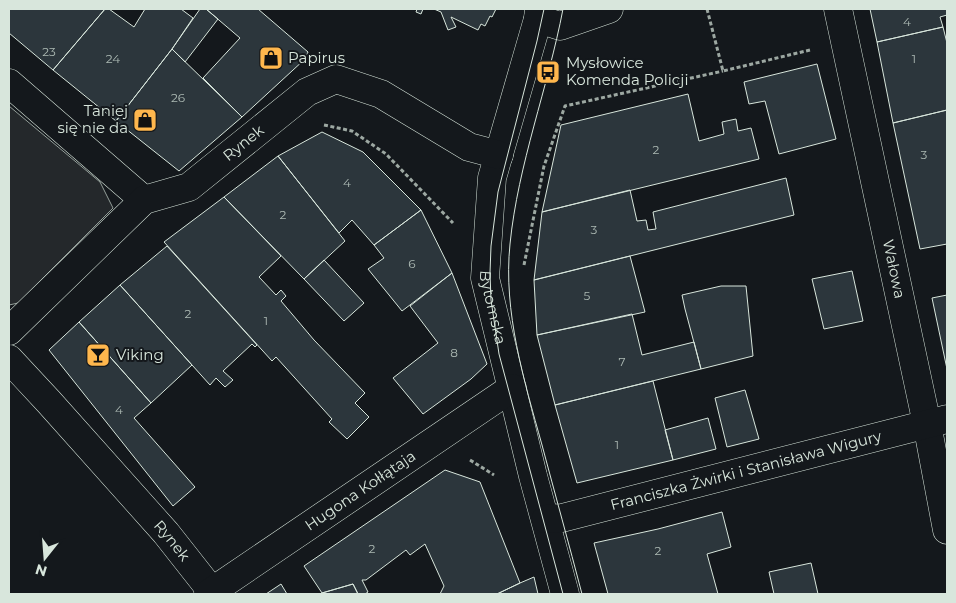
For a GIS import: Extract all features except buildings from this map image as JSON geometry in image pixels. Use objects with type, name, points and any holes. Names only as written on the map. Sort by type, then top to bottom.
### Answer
[{"type":"street","points":[[539,14],[560,26],[609,9]]},
{"type":"street","name":"Wałowa","points":[[838,9],[937,421],[947,530]]},
{"type":"street","name":"Bytomska","points":[[539,14],[492,178],[485,278],[533,476],[565,594]]},
{"type":"street","name":"Rynek","points":[[144,200],[189,186],[307,92],[336,79],[381,94],[469,147],[499,155]]},
{"type":"street","points":[[9,83],[144,200],[9,331]]},
{"type":"street","name":"Rynek","points":[[9,359],[166,533],[211,593]]},
{"type":"street","name":"Hugona Kołłątaja","points":[[211,593],[512,388]]},
{"type":"street","name":"Franciszka Żwirki i Stanisława Wigury","points":[[546,519],[562,518],[937,421]]},
{"type":"path","points":[[707,9],[723,71]]},
{"type":"path","points":[[524,265],[544,166],[565,106],[814,49]]},
{"type":"path","points":[[315,123],[352,131],[386,154],[456,226]]},
{"type":"shaded area","points":[[9,106],[100,182],[113,208],[18,303],[9,305]]},
{"type":"tram line","points":[[544,9],[498,192],[491,246],[490,273],[491,300],[499,354],[563,594]]},
{"type":"tram line","points":[[563,9],[550,68],[526,155],[514,214],[509,269],[512,320],[522,371],[582,594]]},
{"type":"place","name":"Papirus","points":[[271,58]]},
{"type":"place","name":"Mysłowice Komenda Policji","points":[[548,72]]},
{"type":"place","name":"Taniej się nie da","points":[[145,120]]},
{"type":"place","name":"Viking","points":[[98,355]]}]
